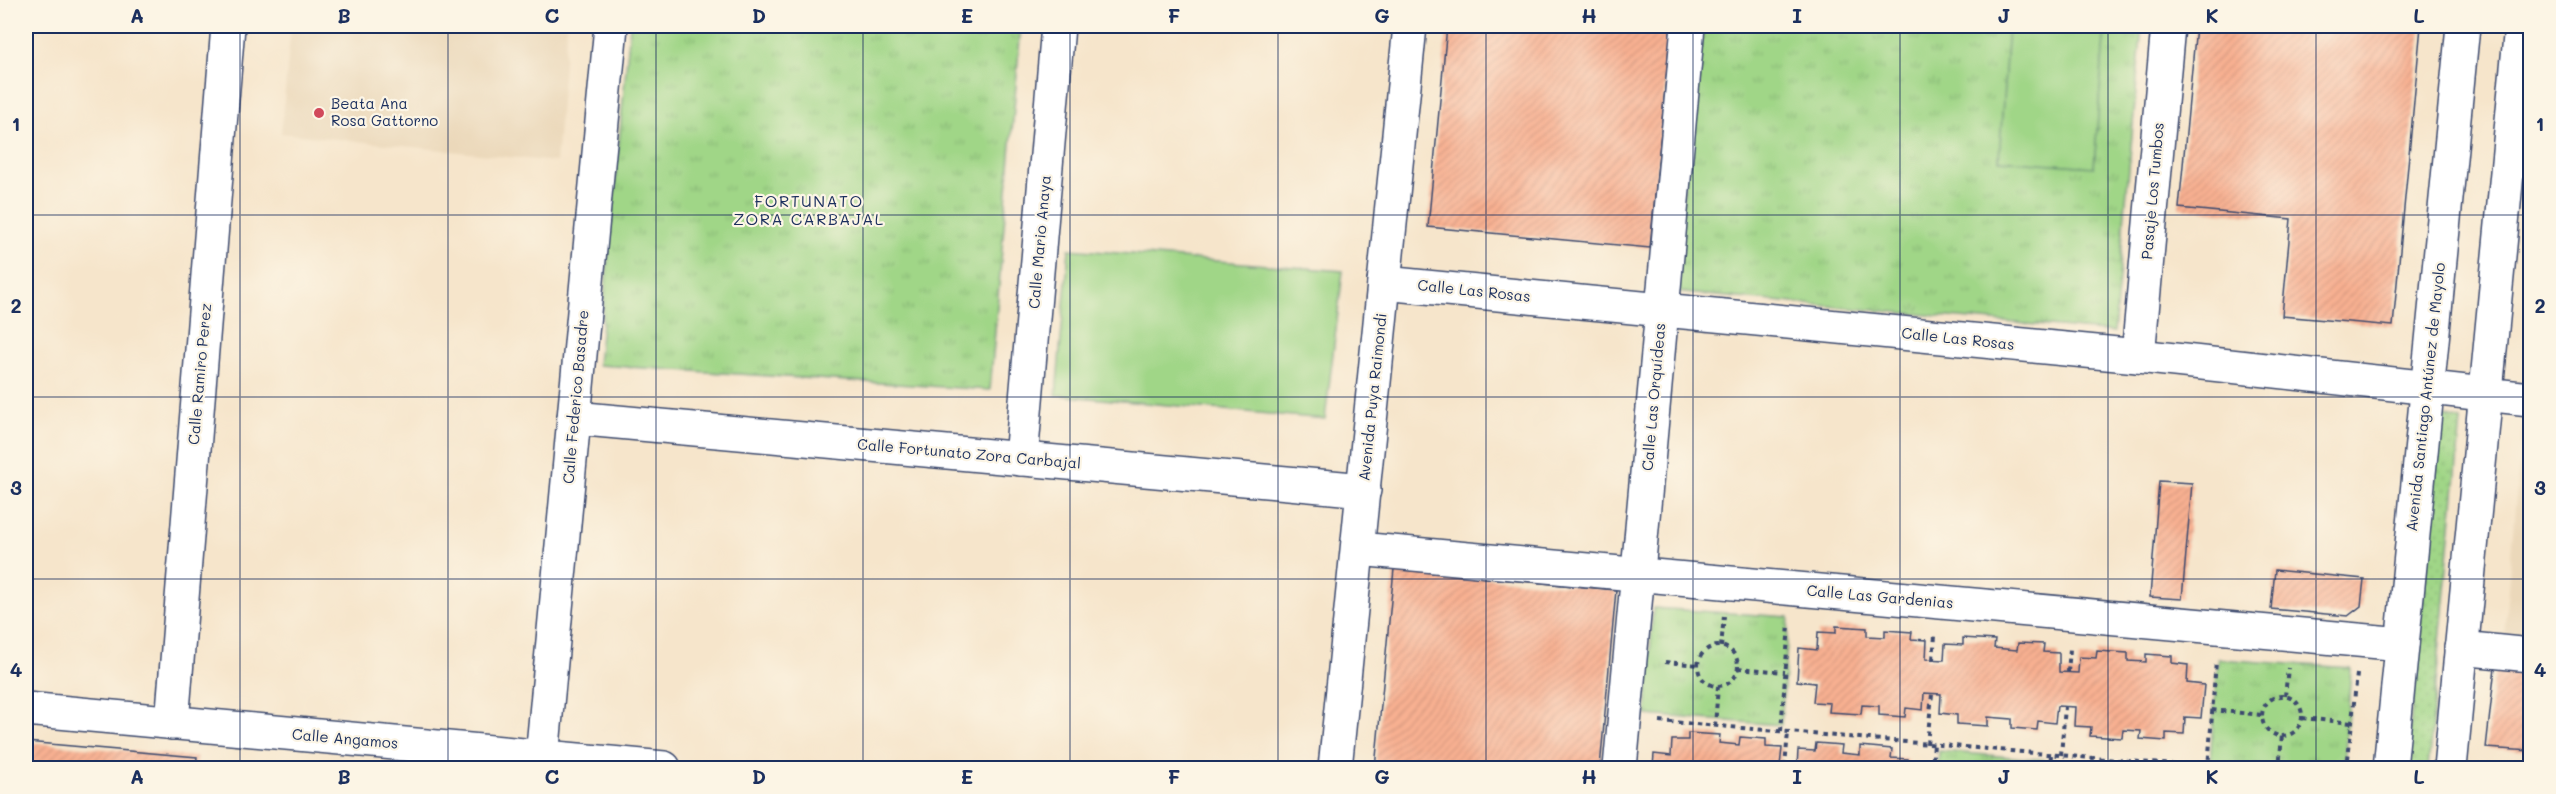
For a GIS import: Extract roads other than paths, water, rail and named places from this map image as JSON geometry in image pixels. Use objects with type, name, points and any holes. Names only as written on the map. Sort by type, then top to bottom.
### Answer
[{"type":"street","name":"Calle Ramiro Perez","points":[[172,723],[228,26]]},
{"type":"street","name":"Calle Federico Basadre","points":[[542,763],[611,26]]},
{"type":"street","name":"Calle Mario Anaya","points":[[1021,459],[1058,26]]},
{"type":"street","name":"Avenida Puya Raimondi","points":[[1335,768],[1410,26]]},
{"type":"street","name":"Calle Las Orquídeas","points":[[1620,768],[1688,26]]},
{"type":"street","name":"Pasaje Los Tumbos","points":[[2138,356],[2168,26]]},
{"type":"street","name":"Avenida Santiago Antúnez de Mayolo","points":[[2390,768],[2463,26]]},
{"type":"street","points":[[2450,768],[2521,26]]},
{"type":"street","name":"Calle Las Rosas","points":[[1384,283],[2138,356],[2530,399]]},
{"type":"street","name":"Calle Fortunato Zora Carbajal","points":[[574,417],[1364,490]]},
{"type":"street","name":"Calle Las Gardenias","points":[[1358,549],[2402,644]]},
{"type":"street","points":[[2461,648],[2530,655]]},
{"type":"street","name":"Calle Angamos","points":[[26,709],[542,763],[664,768]]},
{"type":"place","name":"Beata Ana Rosa Gattorno","points":[[319,113]]},
{"type":"district","name":"FORTUNATO ZORA CARBAJAL","points":[[809,210]]}]
